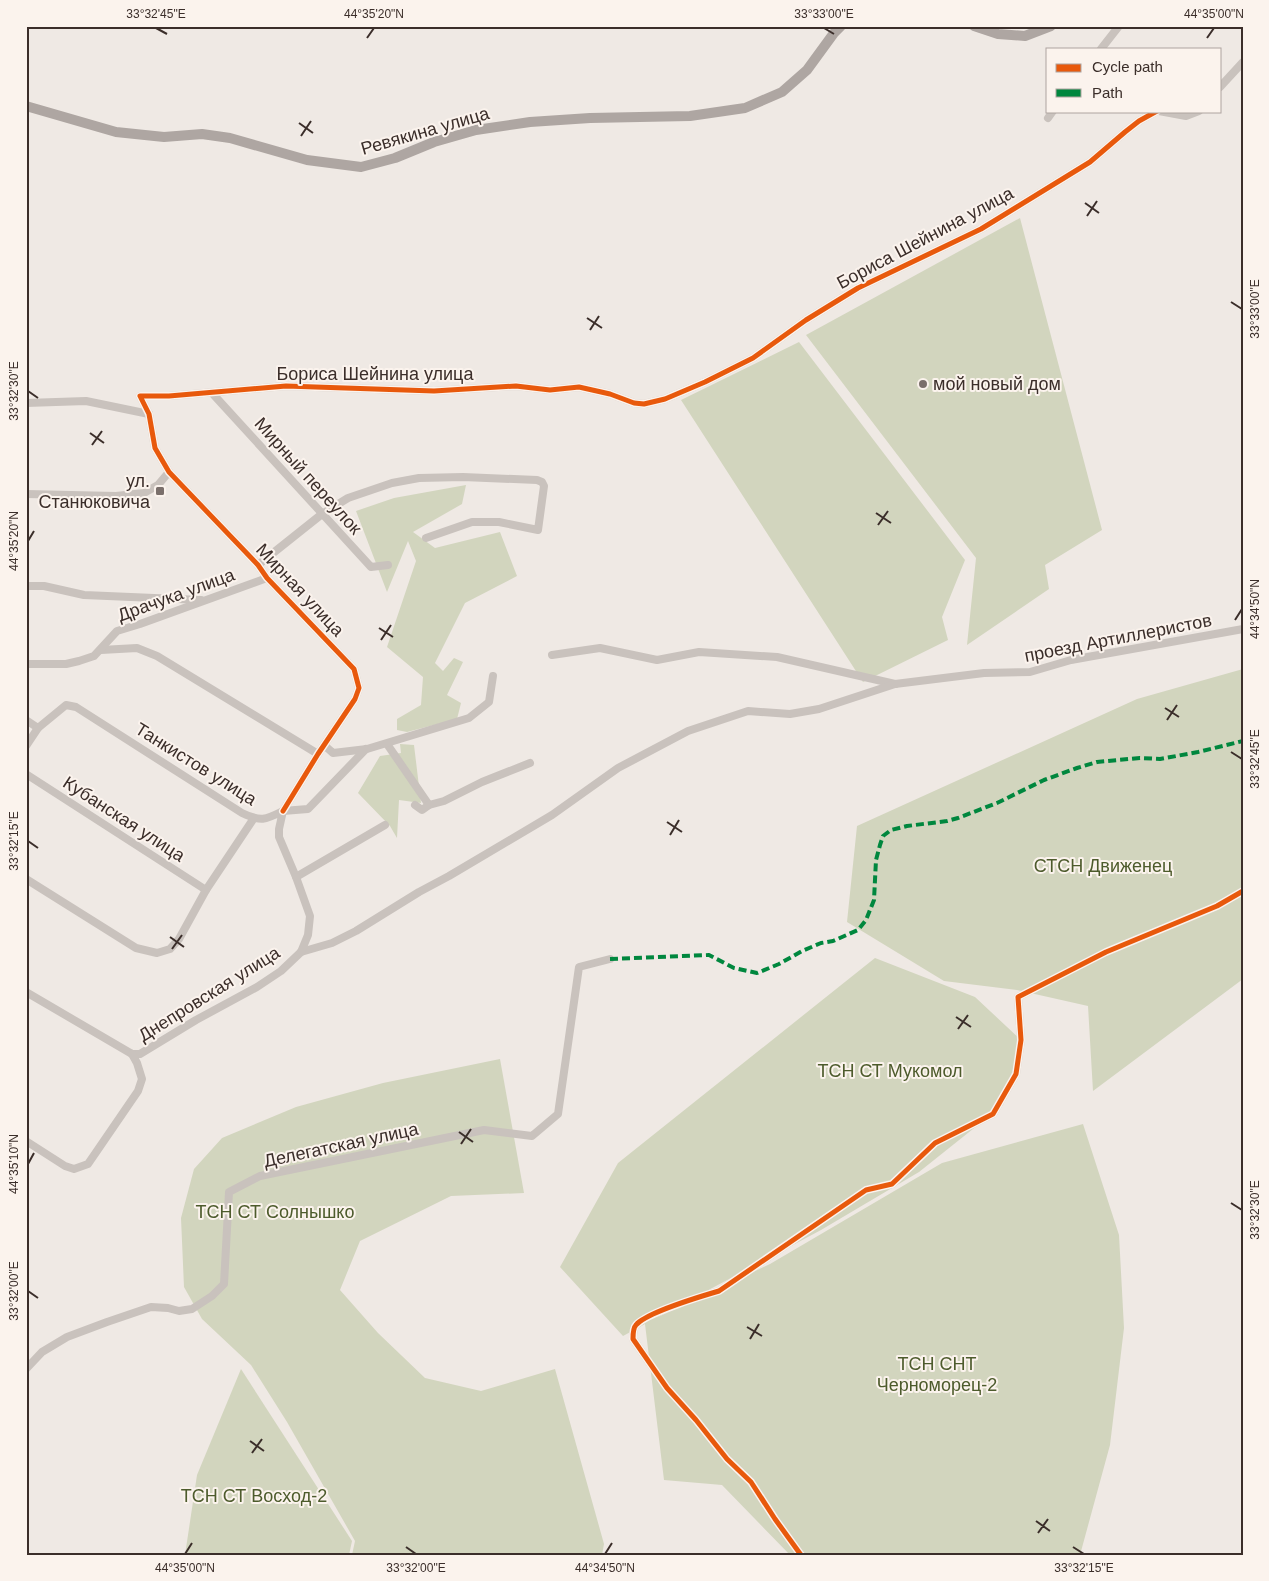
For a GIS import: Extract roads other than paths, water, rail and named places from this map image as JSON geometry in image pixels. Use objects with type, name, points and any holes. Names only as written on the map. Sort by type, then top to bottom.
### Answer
[{"type":"main road","name":"Ревякина улица","points":[[26,106],[116,132],[164,137],[202,134],[230,138],[307,160],[361,167],[395,158],[434,142],[476,130],[530,122],[590,118],[690,116],[745,108],[782,92],[807,70],[841,26]]},
{"type":"main road","points":[[974,26],[998,34],[1025,36],[1051,26]]},
{"type":"street","points":[[1102,48],[1119,26]]},
{"type":"street","points":[[1222,85],[1243,62]]},
{"type":"street","name":"Бориса Шейнина улица","points":[[140,396],[169,396],[286,386],[434,391],[516,386],[550,390],[579,387],[610,394],[634,403],[644,404],[665,400],[753,358],[806,320],[858,288],[981,229],[1090,162],[1139,121],[1156,112]]},
{"type":"street","name":"Бориса Шейнина улица","points":[[1164,112],[1186,116],[1196,112]]},
{"type":"street","name":"Мирный переулок","points":[[212,393],[371,567],[388,565]]},
{"type":"street","name":"Мирная улица","points":[[140,396],[149,414],[155,448],[169,472],[354,669],[359,688],[355,699],[283,811]]},
{"type":"street","points":[[26,403],[86,401],[149,414]]},
{"type":"street","points":[[26,494],[116,496],[144,493],[158,485],[169,472]]},
{"type":"street","points":[[258,565],[322,514],[348,498],[392,483],[419,478],[464,477],[537,480],[542,482],[544,486],[538,530],[499,522],[472,522],[426,538]]},
{"type":"street","name":"Драчука улица","points":[[101,650],[117,631],[267,578]]},
{"type":"street","points":[[26,586],[44,586],[84,595],[206,600]]},
{"type":"street","name":"проезд Артиллеристов","points":[[552,815],[618,768],[688,731],[748,711],[790,714],[819,709],[895,684],[984,673],[1030,672],[1070,660],[1243,629]]},
{"type":"street","points":[[26,664],[73,663],[94,656],[101,650],[137,648],[157,656],[318,754]]},
{"type":"street","points":[[552,655],[600,648],[657,660],[699,652],[777,657],[895,684]]},
{"type":"street","points":[[324,746],[333,753],[367,749],[469,718],[489,702],[493,676]]},
{"type":"street","name":"Танкистов улица","points":[[38,728],[66,706],[76,707],[242,813],[254,818],[268,819],[283,811],[308,809],[367,749]]},
{"type":"street","points":[[26,720],[38,728],[26,746]]},
{"type":"street","points":[[387,744],[429,805]]},
{"type":"street","points":[[415,805],[422,810],[429,805],[444,801],[482,782],[530,763]]},
{"type":"street","name":"Кубанская улица","points":[[26,774],[206,890]]},
{"type":"street","points":[[283,811],[278,829],[279,837],[296,876],[385,825]]},
{"type":"street","name":"Днепровская улица","points":[[301,952],[332,943],[356,931],[552,815]]},
{"type":"street","points":[[26,879],[136,948],[156,953],[170,949],[179,939],[206,890],[254,818]]},
{"type":"street","name":"Днепровская улица","points":[[26,992],[132,1054],[140,1054],[196,1020],[257,987],[281,971],[301,952],[308,935],[310,916],[296,876]]},
{"type":"street","points":[[801,1555],[751,1482],[727,1459],[668,1388],[633,1339],[634,1326],[642,1319],[690,1300],[718,1292],[866,1190],[892,1184],[935,1144],[993,1114],[1016,1074],[1020,1040],[1018,997],[1106,952],[1217,906],[1243,891]]},
{"type":"street","name":"Делегатская улица","points":[[26,1369],[42,1352],[67,1337],[151,1307],[179,1311],[192,1309],[212,1296],[224,1284],[229,1192],[260,1176],[484,1130],[532,1136],[558,1114],[580,967],[610,959]]},
{"type":"street","points":[[26,1141],[65,1166],[74,1169],[88,1164],[138,1091],[142,1079],[138,1063],[132,1054]]},
{"type":"place","name":"мой новый дом","points":[[923,384]]},
{"type":"place","name":"ул. Станюковича","points":[[160,491]]},
{"type":"park label","name":"СТСН Движенец","points":[[1103,866]]},
{"type":"park label","name":"ТСН СТ Мукомол","points":[[890,1071]]},
{"type":"park label","name":"ТСН СТ Солнышко","points":[[275,1212]]},
{"type":"park label","name":"ТСН СНТ Черноморец-2","points":[[937,1374]]},
{"type":"park label","name":"ТСН СТ Восход-2","points":[[254,1496]]}]
